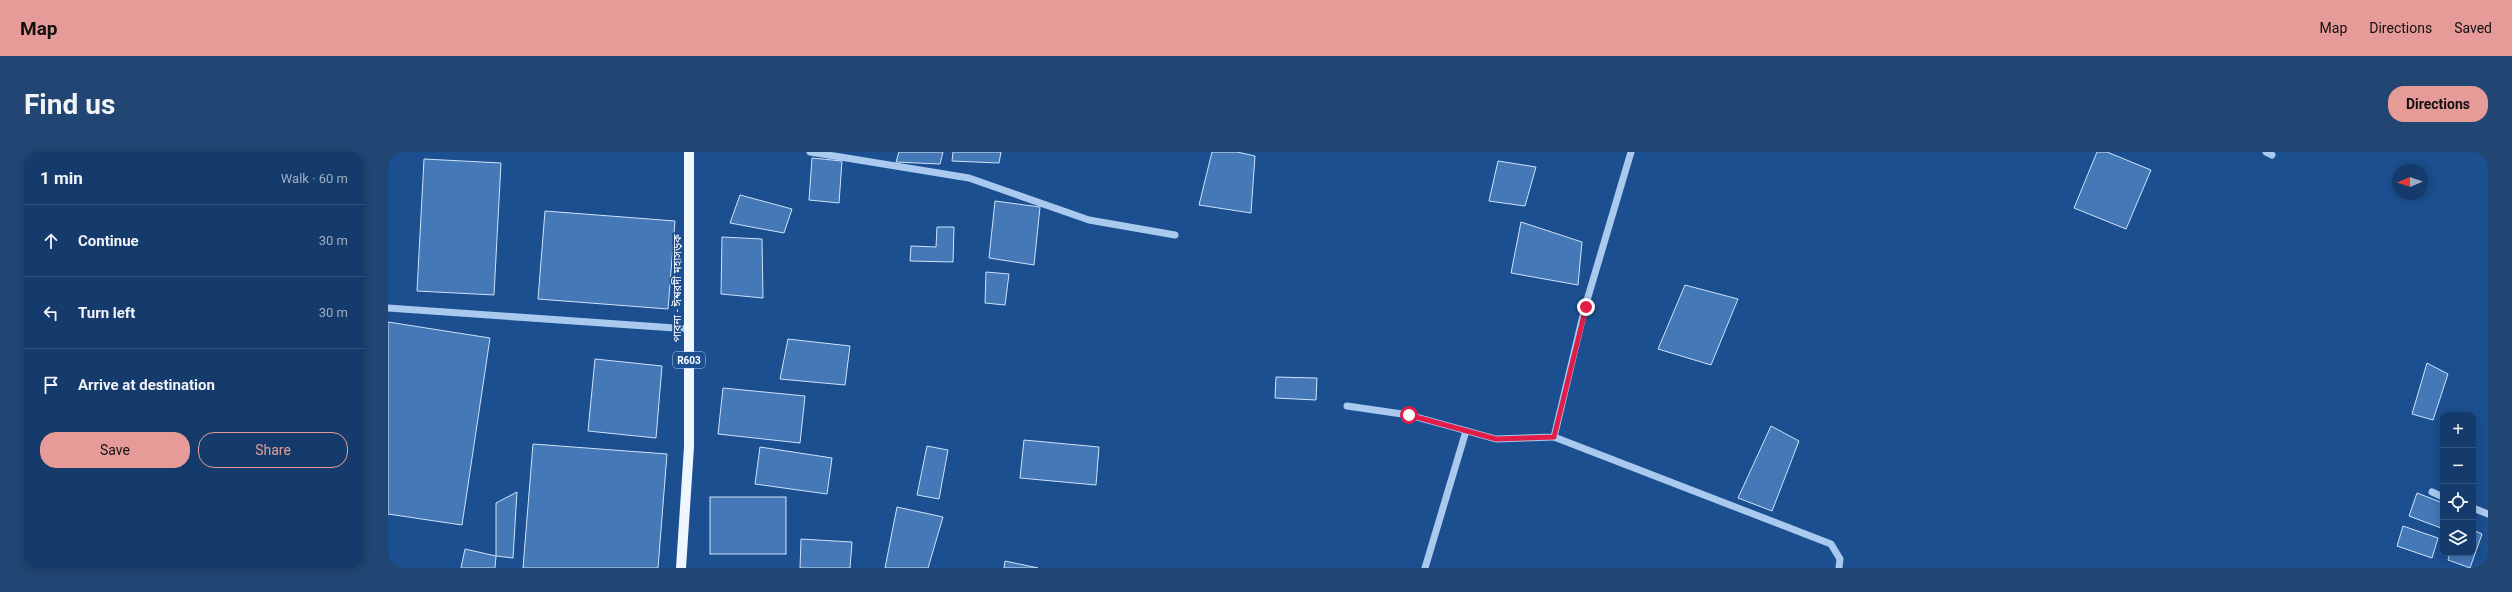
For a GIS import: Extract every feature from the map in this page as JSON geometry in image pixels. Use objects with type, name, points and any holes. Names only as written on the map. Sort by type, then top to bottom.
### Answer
[{"type":"main road","name":"পাবনা - ঈশ্বরদী মহাসড়ক","points":[[681,568],[689,448],[689,152]]},
{"type":"street","points":[[810,152],[969,178],[1089,220],[1175,235]]},
{"type":"street","points":[[1554,437],[1586,307],[1631,152]]},
{"type":"street","points":[[388,308],[690,329]]},
{"type":"street","points":[[1347,406],[1409,415],[1496,439],[1554,437],[1831,544],[1840,558],[1839,568]]},
{"type":"street","points":[[1425,568],[1466,431]]},
{"type":"street","points":[[2432,492],[2440,496]]},
{"type":"street","points":[[2476,509],[2488,514]]},
{"type":"building","points":[[899,152],[943,152],[940,164],[896,162]]},
{"type":"building","points":[[953,152],[1001,152],[999,163],[952,161]]},
{"type":"building","points":[[1212,152],[1237,152],[1255,156],[1251,213],[1199,205]]},
{"type":"building","points":[[2097,152],[2107,152],[2151,170],[2126,229],[2074,208]]},
{"type":"building","points":[[812,158],[842,161],[839,203],[809,200]]},
{"type":"building","points":[[424,159],[501,163],[494,295],[417,291]]},
{"type":"building","points":[[1498,161],[1536,167],[1525,206],[1489,201]]},
{"type":"building","points":[[740,195],[792,209],[784,233],[730,223]]},
{"type":"building","points":[[995,201],[1040,207],[1034,265],[989,258]]},
{"type":"building","points":[[545,211],[675,221],[668,309],[538,299]]},
{"type":"building","points":[[1521,222],[1582,242],[1578,285],[1511,273]]},
{"type":"building","points":[[937,227],[954,227],[953,262],[910,261],[911,246],[936,247]]},
{"type":"building","points":[[722,237],[762,239],[763,298],[721,294]]},
{"type":"building","points":[[986,272],[1009,274],[1005,305],[985,303]]},
{"type":"building","points":[[1685,285],[1738,299],[1711,365],[1658,349]]},
{"type":"building","points":[[388,322],[490,338],[462,525],[388,514]]},
{"type":"building","points":[[788,339],[850,346],[845,385],[780,379]]},
{"type":"building","points":[[595,359],[662,366],[656,438],[588,431]]},
{"type":"building","points":[[2427,363],[2448,374],[2433,420],[2412,414]]},
{"type":"building","points":[[1276,377],[1317,378],[1316,400],[1275,398]]},
{"type":"building","points":[[723,388],[805,396],[800,443],[718,434]]},
{"type":"building","points":[[1771,426],[1799,441],[1772,511],[1738,498]]},
{"type":"building","points":[[1024,440],[1099,447],[1096,485],[1020,478]]},
{"type":"building","points":[[533,444],[667,454],[658,568],[523,568]]},
{"type":"building","points":[[927,446],[948,450],[939,499],[917,495]]},
{"type":"building","points":[[760,447],[832,458],[827,494],[755,484]]},
{"type":"building","points":[[517,492],[513,558],[496,556],[496,503]]},
{"type":"building","points":[[2417,493],[2440,502],[2440,528],[2409,516]]},
{"type":"building","points":[[710,497],[786,497],[786,554],[710,554]]},
{"type":"building","points":[[897,507],[943,517],[928,568],[885,568]]},
{"type":"building","points":[[2403,526],[2438,538],[2432,558],[2397,546]]},
{"type":"building","points":[[2476,531],[2482,534],[2476,551]]},
{"type":"building","points":[[801,539],[852,542],[850,568],[800,568]]},
{"type":"building","points":[[465,549],[496,556],[495,568],[461,568]]},
{"type":"building","points":[[2449,556],[2474,556],[2470,568],[2448,560]]},
{"type":"building","points":[[1005,561],[1038,568],[1004,568]]},
{"type":"route","points":[[1409,415],[1496,439],[1554,437],[1586,307]]}]
